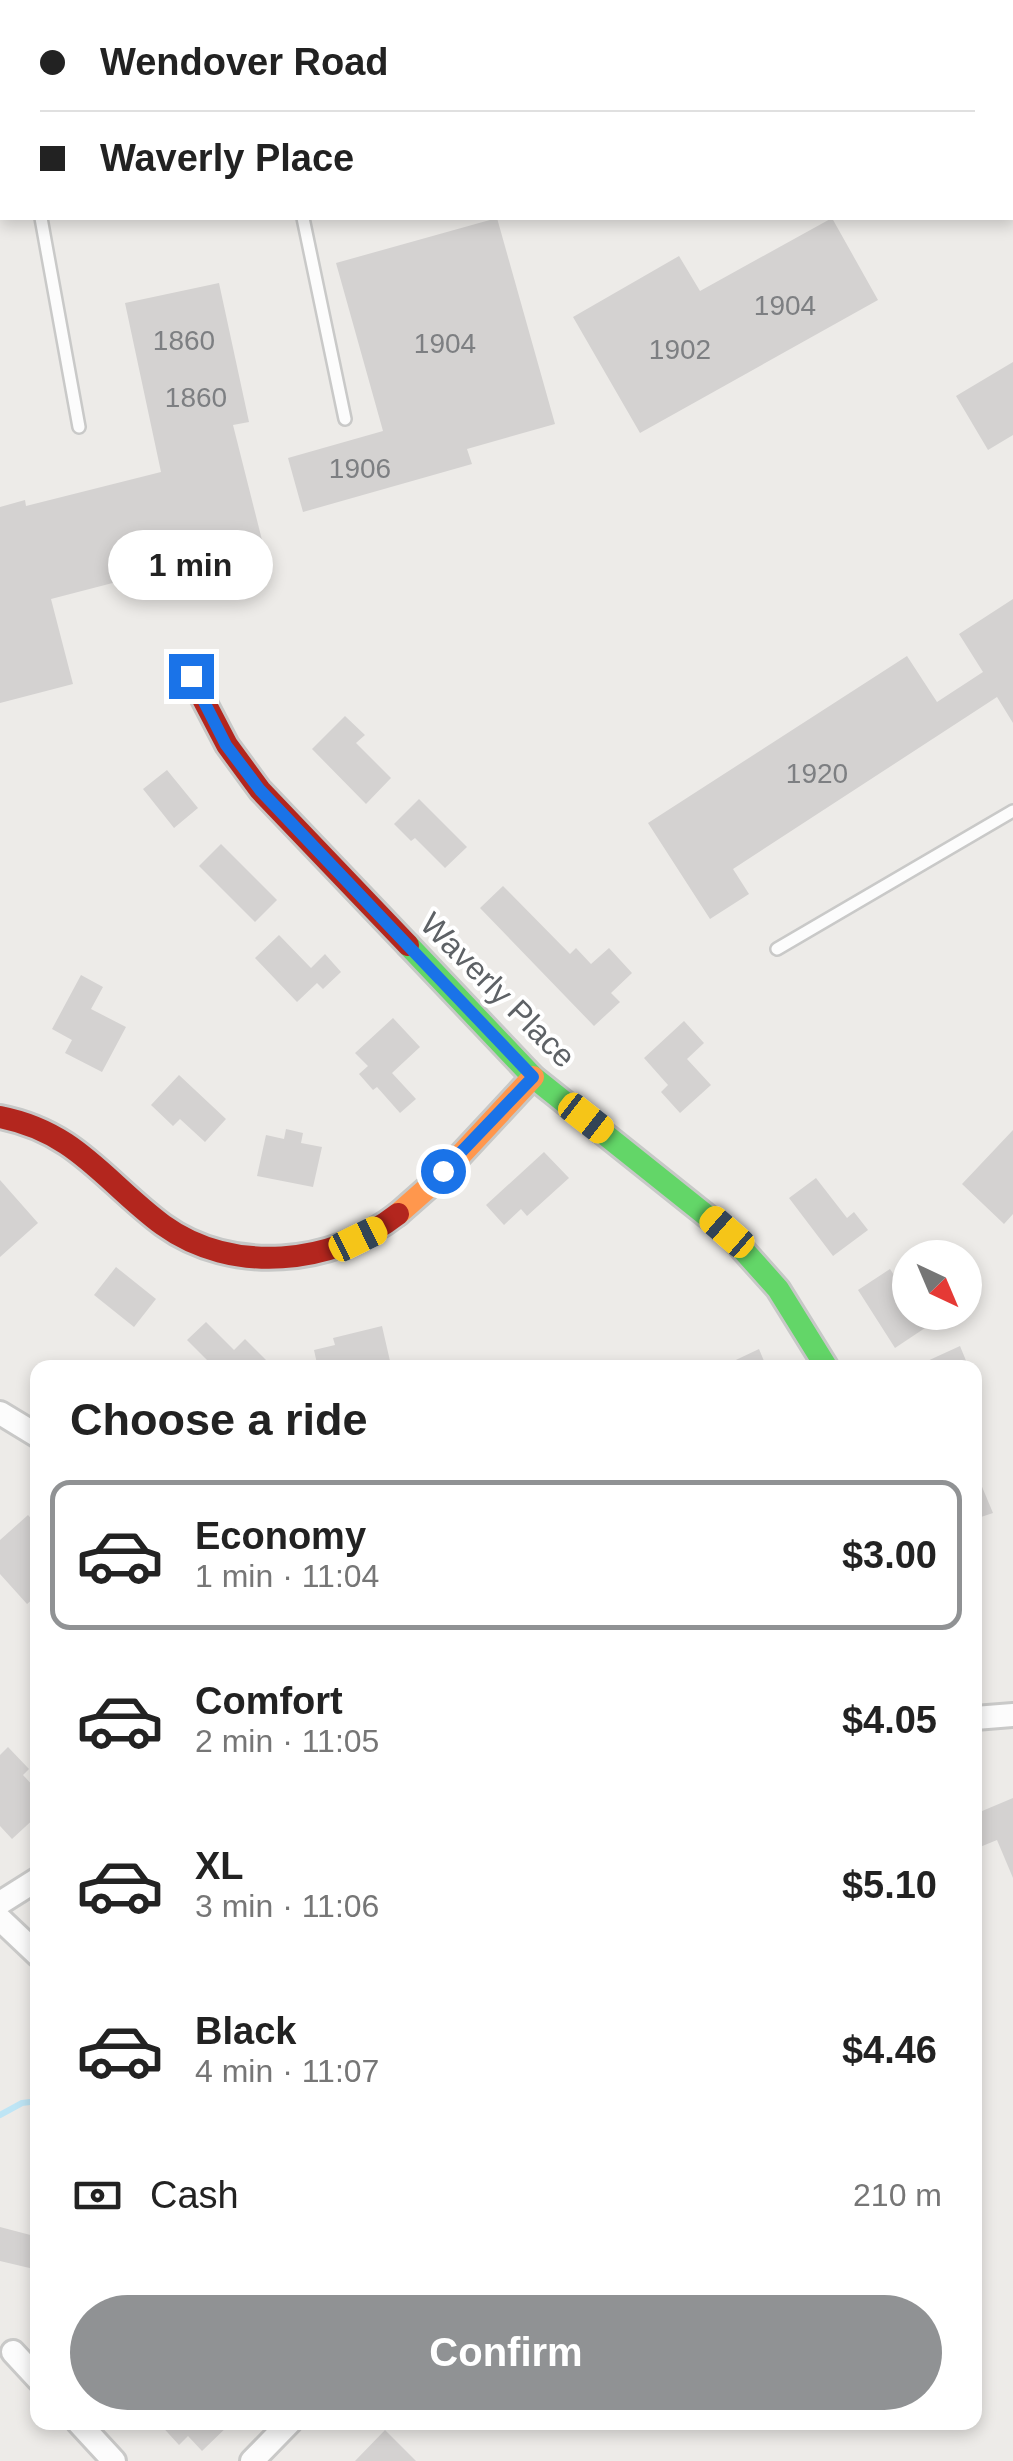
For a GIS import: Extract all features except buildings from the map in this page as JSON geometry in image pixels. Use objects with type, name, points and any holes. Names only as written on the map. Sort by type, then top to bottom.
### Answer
[{"type":"street","name":"Waverly Place","points":[[191,676],[226,745],[260,790],[533,1077],[727,1232],[778,1289],[822,1360]]},
{"type":"street","points":[[0,1117],[18,1119],[77,1149],[154,1218],[186,1238],[234,1255],[285,1259],[335,1250],[381,1228],[420,1195],[533,1077]]},
{"type":"street","points":[[0,1414],[30,1431]]},
{"type":"street","points":[[982,1717],[1013,1715]]},
{"type":"street","points":[[0,1904],[30,1884]]},
{"type":"street","points":[[0,1919],[30,1947]]},
{"type":"street","points":[[13,2352],[30,2370]]},
{"type":"street","points":[[85,2430],[114,2461]]},
{"type":"street","points":[[252,2461],[282,2430]]},
{"type":"lane","points":[[41,220],[79,427]]},
{"type":"lane","points":[[304,220],[345,419]]},
{"type":"lane","points":[[777,949],[1013,810]]},
{"type":"waterway","points":[[0,2115],[30,2102]]},
{"type":"traffic: fast","points":[[408,945],[533,1077],[727,1232],[778,1289],[822,1360]]},
{"type":"traffic: slow","points":[[398,1214],[440,1177],[533,1077]]},
{"type":"traffic: jam","points":[[191,676],[227,745],[260,790],[408,945]]},
{"type":"traffic: jam","points":[[0,1117],[27,1124],[70,1146],[163,1225],[220,1252],[251,1257],[313,1253],[344,1244],[398,1214]]},
{"type":"route","points":[[191,676],[226,745],[260,790],[533,1077],[443,1171]]}]
